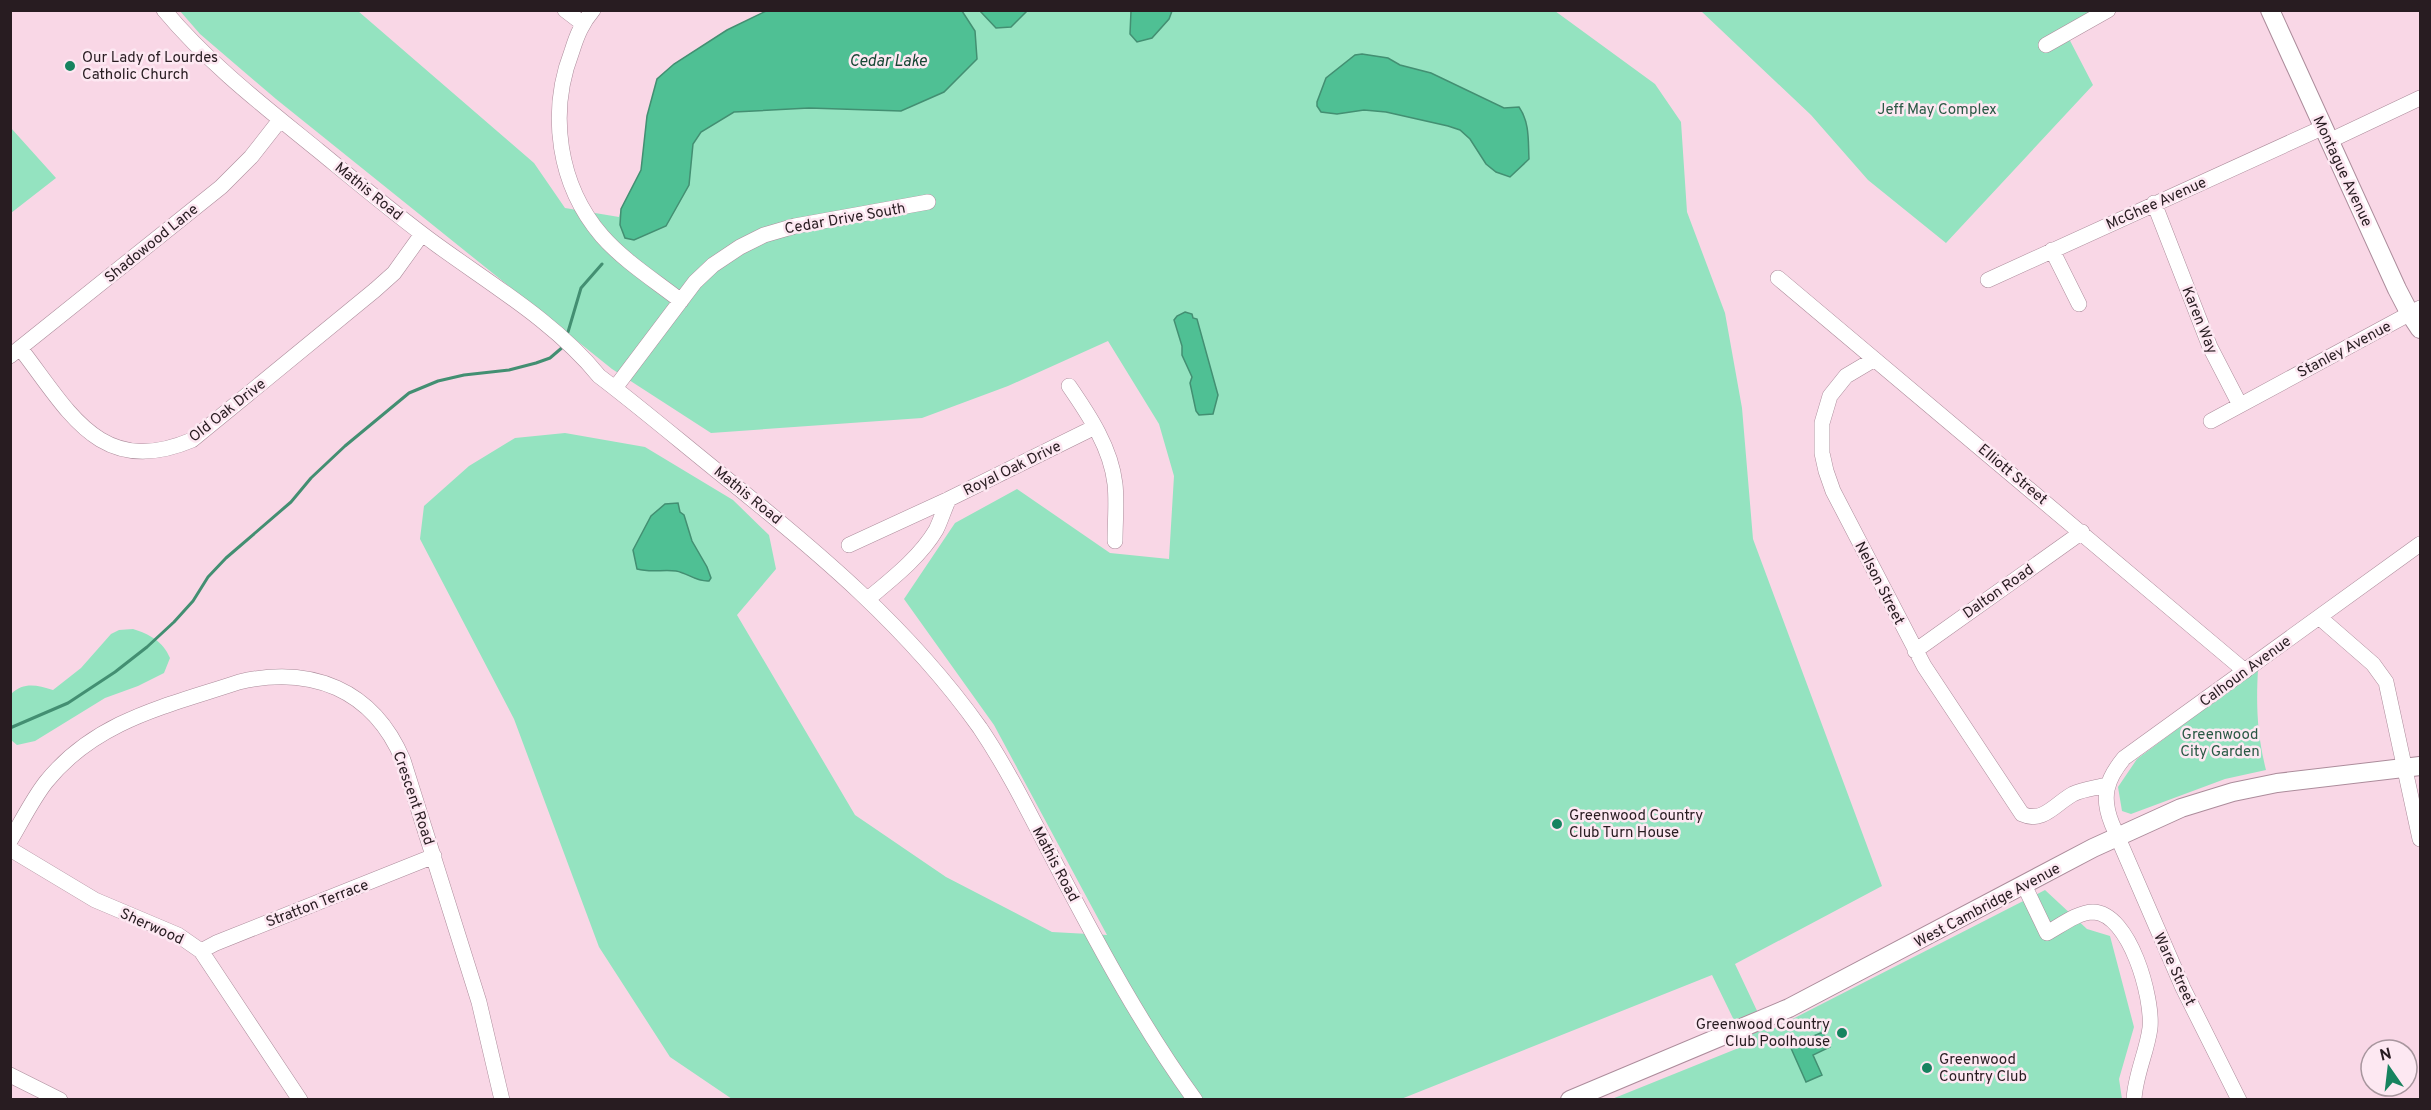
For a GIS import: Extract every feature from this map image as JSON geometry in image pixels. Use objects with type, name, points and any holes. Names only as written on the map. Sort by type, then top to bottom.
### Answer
[{"type":"main road","name":"Montague Avenue","points":[[2270,10],[2327,134],[2417,317]]},
{"type":"main road","name":"West Cambridge Avenue","points":[[1570,1100],[1790,1008],[2117,837],[2181,808],[2233,792],[2277,783],[2413,767]]},
{"type":"street","name":"Mathis Road","points":[[164,10],[208,57],[280,120],[422,234],[543,322],[582,355],[600,376],[801,538],[869,598],[933,669],[981,730],[1004,766],[1116,978],[1144,1026],[1195,1100]]},
{"type":"street","points":[[565,10],[582,23]]},
{"type":"street","points":[[593,10],[582,23],[568,60],[560,101],[560,138],[568,177],[584,209],[603,238],[681,301]]},
{"type":"street","points":[[2046,45],[2108,10]]},
{"type":"street","name":"McGhee Avenue","points":[[1988,280],[2154,203],[2421,98]]},
{"type":"street","name":"Shadowood Lane","points":[[15,352],[221,187],[251,158],[280,120]]},
{"type":"street","name":"Cedar Drive South","points":[[615,388],[694,282],[713,265],[740,247],[764,235],[795,226],[928,202]]},
{"type":"street","name":"Karen Way","points":[[2154,203],[2210,347],[2240,405]]},
{"type":"street","name":"Old Oak Drive","points":[[15,352],[81,427],[100,440],[122,449],[147,453],[172,449],[192,440],[375,290],[394,273],[422,234]]},
{"type":"street","points":[[2052,250],[2079,304]]},
{"type":"street","name":"Elliott Street","points":[[1778,279],[1873,360],[1919,395],[2245,671]]},
{"type":"street","name":"Stanley Avenue","points":[[2240,405],[2417,317]]},
{"type":"street","name":"Nelson Street","points":[[1873,360],[1846,376],[1830,396],[1821,423],[1822,453],[1833,491],[1916,651],[2013,804],[2022,814],[2034,818],[2043,816],[2074,794],[2107,785]]},
{"type":"street","points":[[1069,386],[1095,427],[1108,456],[1115,484],[1115,541]]},
{"type":"street","points":[[2211,421],[2240,405]]},
{"type":"street","name":"Royal Oak Drive","points":[[869,598],[915,557],[928,541],[949,499],[1095,427]]},
{"type":"street","points":[[849,545],[949,499]]},
{"type":"street","name":"Dalton Road","points":[[1916,651],[2082,532]]},
{"type":"street","name":"Calhoun Avenue","points":[[2107,785],[2112,773],[2124,758],[2421,544]]},
{"type":"street","points":[[2320,616],[2383,675],[2413,767],[2421,839]]},
{"type":"street","name":"Crescent Road","points":[[10,841],[46,782],[71,755],[100,734],[132,718],[260,677],[283,676],[311,679],[337,688],[362,703],[380,720],[394,739],[404,760],[479,1002],[502,1100]]},
{"type":"street","name":"Ware Street","points":[[2107,785],[2108,813],[2117,837],[2183,988],[2239,1100]]},
{"type":"street","name":"Sherwood","points":[[10,849],[95,900],[178,935],[201,951],[300,1100]]},
{"type":"street","name":"Stratton Terrace","points":[[201,951],[434,856]]},
{"type":"street","points":[[2024,885],[2047,933],[2084,913],[2093,912],[2110,917],[2127,939],[2146,992],[2150,1015],[2149,1036],[2136,1083],[2134,1100]]},
{"type":"street","points":[[10,1076],[60,1100]]},
{"type":"green space","name":"Greenwood Country Club","points":[[180,11],[358,11],[534,163],[565,208],[619,217],[641,170],[647,116],[657,79],[674,64],[727,30],[766,11],[1555,11],[1655,84],[1681,122],[1687,212],[1725,313],[1742,408],[1753,539],[1882,886],[1735,964],[1767,1032],[2045,890],[2087,929],[2110,936],[2134,1027],[2119,1079],[2122,1099],[1612,1099],[1746,1045],[1712,975],[1401,1099],[732,1099],[670,1057],[599,947],[514,719],[420,539],[424,506],[469,466],[515,438],[565,433],[645,447],[733,500],[769,535],[776,569],[737,615],[855,815],[946,877],[1052,932],[1107,935],[994,725],[904,599],[955,523],[1017,489],[1110,553],[1169,559],[1174,476],[1159,424],[1108,341],[1008,386],[922,418],[711,433],[612,369],[276,99],[200,34]]},
{"type":"green space","name":"Jeff May Complex","points":[[1701,11],[2100,11],[2065,31],[2093,85],[1946,243],[1868,180],[1811,115]]},
{"type":"green space","points":[[11,128],[56,178],[11,213]]},
{"type":"green space","points":[[133,629],[150,636],[164,647],[170,658],[164,673],[138,686],[105,698],[35,741],[17,745],[11,740],[11,694],[26,686],[53,690],[81,668],[111,634],[119,630]]},
{"type":"green space","name":"Greenwood City Garden","points":[[2258,669],[2258,720],[2266,770],[2225,779],[2131,814],[2122,811],[2118,787],[2137,759]]},
{"type":"water","name":"Cedar Lake","points":[[766,11],[962,11],[975,31],[977,59],[944,92],[901,111],[809,108],[734,112],[701,132],[693,144],[689,185],[666,226],[634,240],[625,238],[620,225],[621,209],[641,170],[647,116],[657,79],[674,64],[727,30]]},
{"type":"water","points":[[980,11],[1027,11],[1011,27],[996,28]]},
{"type":"water","points":[[1131,11],[1172,11],[1169,19],[1152,38],[1137,42],[1130,34]]},
{"type":"water","points":[[1355,55],[1388,58],[1400,65],[1431,73],[1504,108],[1519,107],[1527,126],[1529,159],[1510,177],[1496,172],[1486,164],[1470,139],[1460,130],[1386,112],[1364,110],[1337,114],[1321,112],[1317,102],[1326,78]]},
{"type":"water","points":[[1185,312],[1197,319],[1218,395],[1213,414],[1199,415],[1196,411],[1190,383],[1192,377],[1182,355],[1182,346],[1174,320]]},
{"type":"water","points":[[678,503],[692,541],[707,567],[711,578],[709,581],[676,571],[637,569],[633,550],[651,516],[665,504]]},
{"type":"water","points":[[1823,1032],[1830,1047],[1813,1055],[1822,1075],[1806,1082],[1790,1046]]},
{"type":"waterway","points":[[568,332],[581,288],[602,264]]},
{"type":"waterway","points":[[10,728],[68,703],[115,672],[147,647],[193,601],[208,577],[226,558],[291,502],[311,478],[345,446],[409,393],[438,381],[464,375],[509,370],[536,363],[550,358],[564,346]]},
{"type":"place","name":"Our Lady of Lourdes Catholic Church","points":[[70,66]]},
{"type":"place","name":"Greenwood Country Club Turn House","points":[[1557,824]]},
{"type":"place","name":"Greenwood Country Club Poolhouse","points":[[1842,1033]]},
{"type":"place","name":"Greenwood Country Club","points":[[1927,1068]]}]
